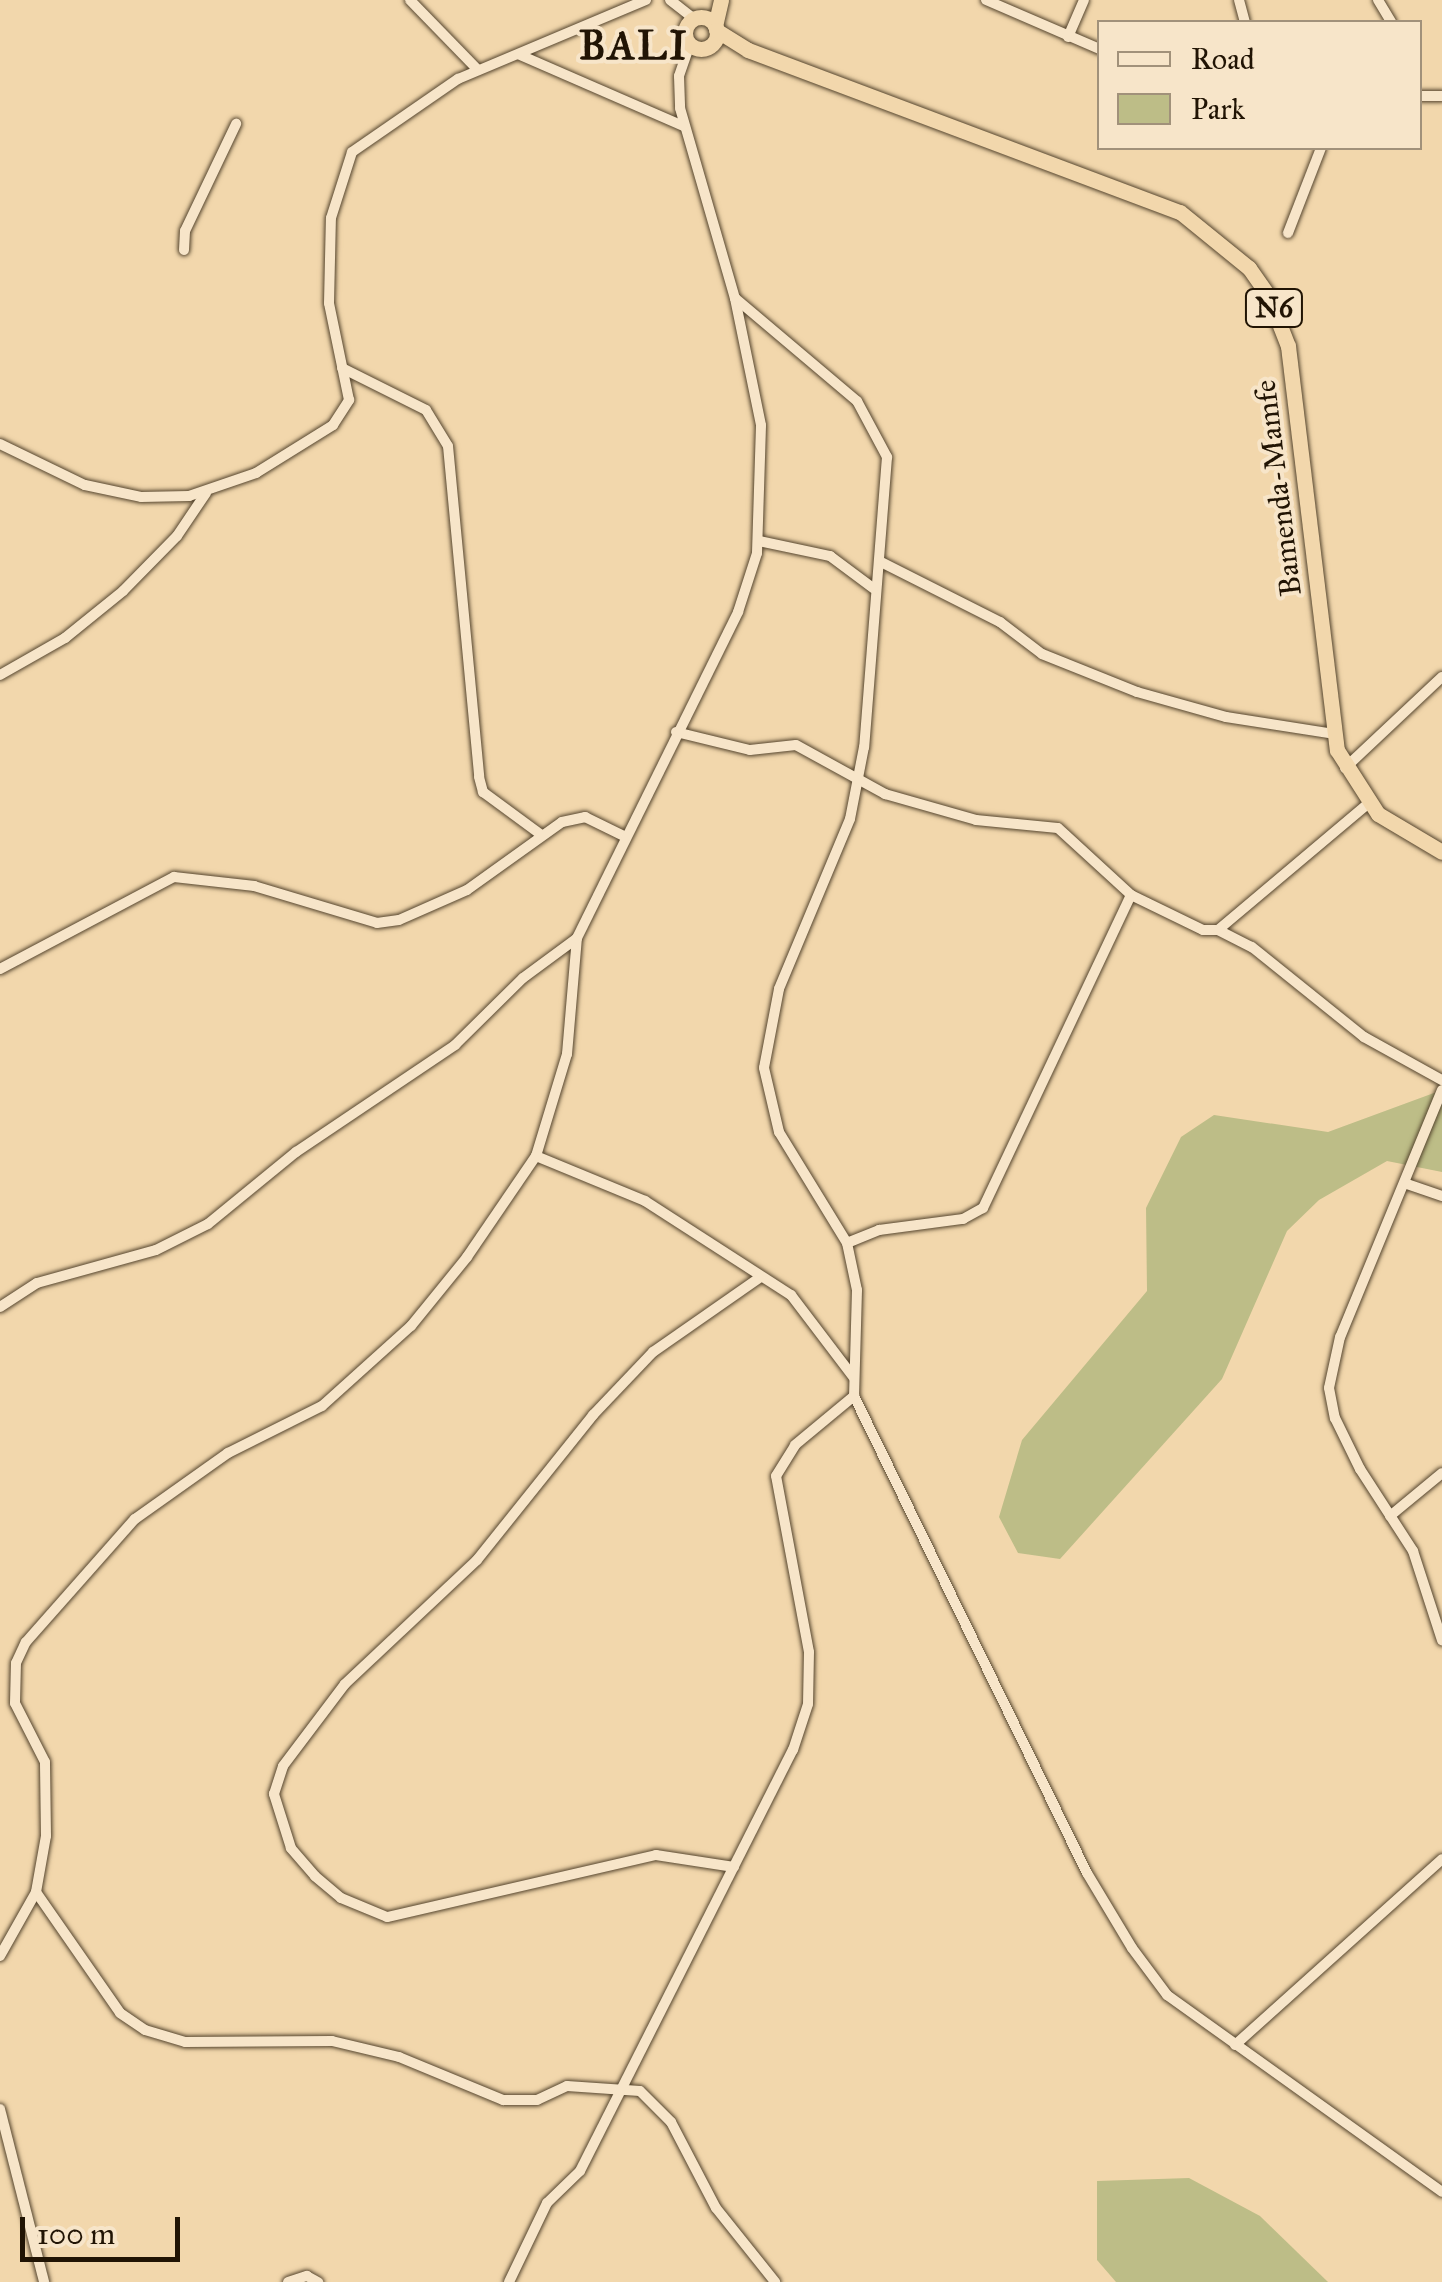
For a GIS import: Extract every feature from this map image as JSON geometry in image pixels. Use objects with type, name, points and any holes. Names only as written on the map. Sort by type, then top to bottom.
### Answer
[{"type":"highway","points":[[690,44],[685,28],[717,0]]},
{"type":"highway","points":[[709,46],[716,28],[717,0]]},
{"type":"highway","name":"Bamenda-Mamfe","points":[[696,17],[748,50],[1180,212],[1249,268],[1278,317],[1294,378],[1334,734],[1344,768],[1368,803],[1404,835],[1442,852]]},
{"type":"highway","name":"Bamenda-Mamfe","points":[[690,44],[748,50]]},
{"type":"street","points":[[410,0],[477,69]]},
{"type":"street","points":[[0,444],[63,477],[126,496],[206,493],[277,462],[343,417],[349,400],[328,264],[340,176],[363,142],[477,69],[646,0]]},
{"type":"street","points":[[671,0],[696,17]]},
{"type":"street","points":[[986,0],[1097,48]]},
{"type":"street","points":[[1068,36],[1084,0]]},
{"type":"street","points":[[0,1956],[36,1892],[46,1836],[45,1762],[15,1703],[13,1683],[26,1642],[135,1519],[228,1453],[322,1406],[400,1337],[468,1258],[536,1156],[567,1054],[578,938],[738,612],[759,541],[762,425],[735,298],[684,126],[678,87],[690,44]]},
{"type":"street","points":[[519,55],[649,106],[684,126]]},
{"type":"street","points":[[184,250],[185,232],[236,124]]},
{"type":"street","points":[[1288,233],[1320,150]]},
{"type":"street","points":[[735,298],[828,372],[875,426],[887,456],[857,783],[850,819],[779,989],[764,1068],[779,1132],[847,1243],[856,1290],[854,1396],[1087,1873],[1168,1996],[1442,2192]]},
{"type":"street","points":[[342,368],[426,410],[448,446],[479,778],[483,792],[540,834]]},
{"type":"street","points":[[0,676],[65,638],[124,591],[177,536],[206,493]]},
{"type":"street","points":[[759,541],[830,556],[873,588]]},
{"type":"street","points":[[879,561],[1000,622],[1042,654],[1137,692],[1226,717],[1334,734]]},
{"type":"street","points":[[1344,768],[1442,677]]},
{"type":"street","points":[[676,732],[750,750],[796,745],[857,783],[976,820],[1058,828],[1131,895],[1203,930],[1218,930],[1252,947],[1364,1037],[1442,1080]]},
{"type":"street","points":[[1218,930],[1368,803]]},
{"type":"street","points":[[0,969],[181,875],[254,886],[376,922],[399,920],[491,876],[540,834],[585,818],[626,837]]},
{"type":"street","points":[[847,1243],[879,1230],[963,1219],[983,1208],[1131,895]]},
{"type":"street","points":[[0,1306],[37,1283],[156,1250],[208,1224],[296,1152],[455,1046],[524,978],[578,938]]},
{"type":"street","points":[[1442,1090],[1408,1184],[1340,1337],[1329,1388],[1343,1435],[1412,1550],[1442,1640]]},
{"type":"street","points":[[536,1156],[646,1200],[791,1296],[854,1378]]},
{"type":"street","points":[[1408,1184],[1442,1196]]},
{"type":"street","points":[[734,1867],[656,1856],[386,1917],[342,1898],[315,1876],[291,1848],[274,1794],[283,1766],[345,1684],[476,1560],[593,1415],[653,1352],[760,1278]]},
{"type":"street","points":[[509,2282],[547,2203],[580,2171],[624,2086],[734,1867],[808,1704],[804,1603],[776,1476],[794,1446],[854,1396]]},
{"type":"street","points":[[1390,1516],[1442,1473]]},
{"type":"street","points":[[1235,2044],[1442,1859]]},
{"type":"street","points":[[36,1892],[120,2012],[145,2030],[185,2042],[332,2041],[399,2058],[502,2100],[537,2100],[567,2086],[624,2086],[640,2091],[671,2122],[716,2208],[775,2282]]},
{"type":"street","points":[[0,2109],[44,2282]]},
{"type":"street","points":[[288,2282],[307,2276],[318,2282]]},
{"type":"green space","points":[[1442,1090],[1442,1172],[1387,1161],[1319,1200],[1287,1231],[1222,1379],[1060,1559],[1018,1553],[999,1517],[1022,1440],[1147,1291],[1146,1208],[1181,1137],[1214,1115],[1328,1132]]},
{"type":"green space","points":[[1189,2178],[1260,2216],[1328,2282],[1116,2282],[1097,2260],[1097,2181]]},
{"type":"district","name":"BALI","points":[[634,46]]}]
